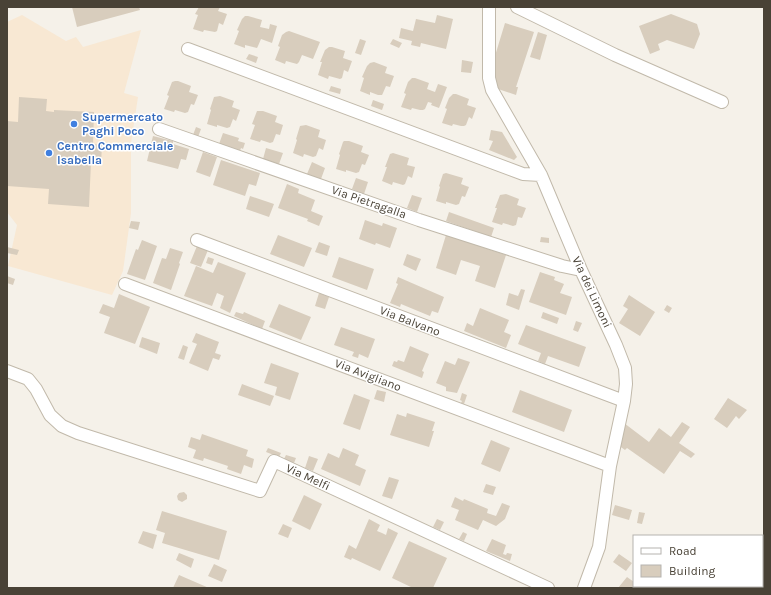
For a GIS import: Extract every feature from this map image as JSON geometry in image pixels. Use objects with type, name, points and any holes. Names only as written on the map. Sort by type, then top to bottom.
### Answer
[{"type":"street","name":"Via dei Limoni","points":[[489,7],[489,78],[492,90],[540,175],[625,368],[626,384],[624,401],[610,466],[599,547],[584,588]]},
{"type":"street","points":[[517,7],[615,55],[722,102]]},
{"type":"street","points":[[188,49],[524,174],[540,175]]},
{"type":"street","name":"Via Pietragalla","points":[[159,129],[419,220],[562,266],[581,270]]},
{"type":"street","name":"Via Balvano","points":[[197,240],[624,401]]},
{"type":"street","name":"Via Avigliano","points":[[125,284],[610,466]]},
{"type":"street","name":"Via Melfi","points":[[7,371],[28,379],[36,389],[50,415],[62,426],[78,433],[260,491],[274,461],[548,588]]},
{"type":"shaded area","points":[[22,15],[66,41],[76,37],[83,47],[141,30],[124,93],[138,97],[131,143],[131,213],[123,271],[112,295],[8,266],[17,225],[7,212],[7,22]]},
{"type":"building","points":[[72,7],[139,7],[140,10],[77,27]]},
{"type":"building","points":[[199,7],[220,7],[218,11],[227,14],[223,25],[219,23],[217,31],[204,30],[203,32],[193,29],[198,15],[195,14]]},
{"type":"building","points":[[671,14],[697,24],[700,34],[694,49],[667,40],[658,44],[660,50],[650,54],[639,26]]},
{"type":"building","points":[[437,15],[453,19],[446,49],[421,43],[420,47],[411,45],[412,41],[399,38],[401,28],[413,31],[416,19],[435,23]]},
{"type":"building","points":[[245,16],[262,20],[260,27],[269,29],[270,24],[277,26],[272,43],[261,39],[257,48],[245,45],[245,48],[234,44],[239,31],[237,30]]},
{"type":"building","points":[[505,23],[534,32],[516,87],[518,87],[516,95],[495,88],[491,69]]},
{"type":"building","points":[[289,31],[320,42],[313,59],[302,55],[297,64],[286,61],[285,64],[275,60],[280,47],[278,46],[282,35]]},
{"type":"building","points":[[538,32],[547,35],[540,60],[530,57]]},
{"type":"building","points":[[360,39],[366,41],[361,55],[355,53]]},
{"type":"building","points":[[393,39],[402,43],[399,48],[390,44]]},
{"type":"building","points":[[329,47],[345,51],[343,58],[352,61],[348,72],[344,70],[342,78],[340,79],[329,76],[328,79],[318,75],[322,62],[320,62],[325,50]]},
{"type":"building","points":[[249,54],[258,57],[256,63],[246,59]]},
{"type":"building","points":[[462,60],[473,62],[471,73],[461,72]]},
{"type":"building","points":[[374,62],[387,67],[385,73],[394,76],[390,87],[386,86],[382,95],[370,92],[370,95],[360,91],[364,78],[362,77],[367,66]]},
{"type":"building","points":[[412,78],[429,83],[427,89],[435,92],[438,84],[447,87],[439,108],[428,102],[423,110],[412,108],[411,110],[401,107],[406,94],[404,93],[408,82]]},
{"type":"building","points":[[175,81],[191,86],[189,92],[198,95],[194,105],[191,104],[188,112],[185,113],[175,110],[174,112],[164,109],[172,82]]},
{"type":"building","points":[[331,86],[341,89],[340,94],[329,91]]},
{"type":"building","points":[[453,94],[469,99],[467,105],[476,108],[472,119],[469,117],[466,125],[464,126],[453,124],[452,126],[442,123],[447,109],[445,108],[449,98]]},
{"type":"building","points":[[220,96],[234,101],[232,107],[240,110],[236,121],[233,119],[230,127],[227,128],[207,124],[214,97]]},
{"type":"building","name":"Centro Commerciale Isabella","points":[[19,97],[47,99],[46,111],[94,112],[93,144],[102,145],[101,163],[91,162],[89,207],[48,204],[49,189],[7,186],[7,121],[18,122]]},
{"type":"building","points":[[373,100],[384,104],[382,110],[371,106]]},
{"type":"building","points":[[257,111],[263,111],[277,116],[275,122],[283,125],[280,135],[276,134],[273,142],[270,143],[261,140],[260,142],[250,139],[255,125],[252,124]]},
{"type":"building","points":[[306,125],[320,130],[318,137],[326,140],[323,150],[319,148],[316,156],[313,157],[304,154],[303,157],[293,153],[300,126]]},
{"type":"building","points":[[196,127],[201,129],[198,137],[193,135]]},
{"type":"building","points":[[491,130],[502,132],[517,157],[514,160],[489,150],[493,141],[489,140]]},
{"type":"building","points":[[223,133],[239,138],[238,141],[245,143],[243,149],[241,148],[240,151],[219,144]]},
{"type":"building","points":[[153,136],[173,141],[173,144],[189,149],[186,160],[181,159],[178,169],[147,161]]},
{"type":"building","points":[[344,141],[349,141],[363,146],[361,152],[369,155],[365,165],[362,164],[359,172],[356,173],[346,170],[346,172],[336,169],[339,154]]},
{"type":"building","points":[[266,148],[283,153],[279,164],[263,159]]},
{"type":"building","points":[[203,152],[217,157],[210,177],[196,172]]},
{"type":"building","points":[[393,153],[409,158],[407,165],[415,167],[412,178],[408,176],[405,184],[403,185],[393,182],[392,185],[382,181],[390,154]]},
{"type":"building","points":[[221,160],[260,173],[256,186],[249,184],[245,196],[213,185]]},
{"type":"building","points":[[312,162],[325,168],[321,179],[307,174]]},
{"type":"building","points":[[446,173],[463,178],[461,184],[469,187],[465,197],[462,196],[459,204],[456,205],[446,202],[446,204],[436,201],[443,174]]},
{"type":"building","points":[[356,178],[368,182],[364,194],[352,189]]},
{"type":"building","points":[[287,184],[299,189],[298,193],[315,200],[311,211],[323,216],[319,226],[307,221],[308,219],[278,208]]},
{"type":"building","points":[[506,194],[519,199],[517,205],[526,208],[522,218],[518,217],[516,225],[513,226],[492,222],[500,195]]},
{"type":"building","points":[[412,195],[422,198],[417,212],[407,208]]},
{"type":"building","points":[[250,196],[274,204],[269,217],[246,209]]},
{"type":"building","points":[[449,212],[494,228],[491,237],[446,221]]},
{"type":"building","points":[[365,220],[382,226],[383,223],[397,228],[390,248],[376,243],[375,245],[359,239]]},
{"type":"building","points":[[131,221],[140,222],[138,230],[129,228]]},
{"type":"building","points":[[278,235],[312,248],[304,267],[270,254]]},
{"type":"building","points":[[446,235],[506,255],[495,288],[475,281],[480,266],[461,260],[456,275],[436,268]]},
{"type":"building","points":[[541,237],[549,238],[549,243],[540,242]]},
{"type":"building","points":[[142,240],[157,246],[145,280],[127,274],[136,249],[138,250]]},
{"type":"building","points":[[319,242],[330,246],[327,256],[315,252]]},
{"type":"building","points":[[197,246],[208,250],[201,267],[190,263]]},
{"type":"building","points":[[7,247],[19,250],[17,255],[7,253]]},
{"type":"building","points":[[170,248],[183,252],[171,290],[153,283],[162,258],[166,259]]},
{"type":"building","points":[[407,254],[421,259],[416,271],[403,265]]},
{"type":"building","points":[[208,257],[214,259],[212,265],[206,263]]},
{"type":"building","points":[[339,257],[374,269],[367,290],[332,277]]},
{"type":"building","points":[[218,262],[246,273],[230,313],[220,308],[224,296],[217,293],[212,306],[184,296],[196,266],[213,273]]},
{"type":"building","points":[[540,272],[555,277],[554,280],[564,284],[560,293],[572,297],[566,315],[529,302]]},
{"type":"building","points":[[7,276],[15,279],[13,285],[7,283]]},
{"type":"building","points":[[398,277],[444,297],[438,313],[432,311],[430,316],[401,304],[400,307],[390,303],[398,284],[396,283]]},
{"type":"building","points":[[521,289],[525,290],[519,310],[506,305],[509,293],[518,296]]},
{"type":"building","points":[[319,293],[329,297],[325,309],[315,306]]},
{"type":"building","points":[[119,294],[150,307],[135,344],[104,333],[110,317],[99,313],[103,304],[114,308]]},
{"type":"building","points":[[629,295],[655,312],[640,336],[619,323],[628,309],[623,306]]},
{"type":"building","points":[[279,304],[311,317],[301,340],[269,327]]},
{"type":"building","points":[[667,305],[672,308],[669,313],[664,310]]},
{"type":"building","points":[[480,308],[509,320],[504,332],[511,335],[506,348],[464,331],[467,323],[473,326]]},
{"type":"building","points":[[236,312],[243,314],[244,312],[265,321],[262,329],[234,316]]},
{"type":"building","points":[[543,312],[559,318],[557,324],[541,318]]},
{"type":"building","points":[[576,321],[582,323],[578,332],[573,330]]},
{"type":"building","points":[[526,325],[586,347],[579,367],[548,356],[545,364],[538,361],[541,353],[518,344]]},
{"type":"building","points":[[341,327],[375,339],[368,358],[359,354],[358,358],[352,356],[354,352],[334,345]]},
{"type":"building","points":[[196,333],[219,342],[215,353],[221,355],[219,360],[213,358],[208,371],[189,363],[197,344],[192,342]]},
{"type":"building","points":[[142,337],[160,343],[157,354],[139,347]]},
{"type":"building","points":[[183,345],[188,347],[184,360],[178,358]]},
{"type":"building","points":[[410,346],[429,354],[422,371],[424,372],[422,378],[392,366],[394,361],[397,362],[398,360],[404,362]]},
{"type":"building","points":[[458,358],[470,362],[457,393],[446,391],[446,387],[436,383],[445,361],[455,365]]},
{"type":"building","points":[[271,363],[299,373],[290,400],[275,395],[277,387],[264,383]]},
{"type":"building","points":[[242,384],[274,396],[270,406],[238,395]]},
{"type":"building","points":[[377,390],[386,392],[384,402],[374,399]]},
{"type":"building","points":[[520,390],[572,410],[564,432],[512,412]]},
{"type":"building","points":[[462,393],[467,395],[464,404],[461,403],[462,401],[460,400]]},
{"type":"building","points":[[354,394],[370,400],[360,430],[343,424]]},
{"type":"building","points":[[728,398],[747,410],[739,419],[736,416],[727,428],[714,419]]},
{"type":"building","points":[[407,413],[435,422],[429,447],[390,435],[397,414],[406,417]]},
{"type":"building","points":[[682,422],[690,427],[679,443],[695,454],[691,458],[680,451],[664,474],[627,448],[625,450],[618,445],[624,423],[649,442],[659,428],[671,437]]},
{"type":"building","points":[[202,434],[248,450],[246,456],[254,459],[252,468],[244,465],[241,474],[227,469],[228,466],[204,458],[203,461],[193,458],[196,450],[188,447],[191,437],[200,440]]},
{"type":"building","points":[[491,440],[510,448],[500,472],[481,464]]},
{"type":"building","points":[[268,448],[281,453],[279,457],[266,452]]},
{"type":"building","points":[[343,448],[359,455],[355,465],[366,470],[360,486],[321,469],[328,453],[339,458]]},
{"type":"building","points":[[286,455],[296,458],[294,463],[284,459]]},
{"type":"building","points":[[309,456],[318,459],[313,471],[305,468]]},
{"type":"building","points":[[389,477],[399,480],[392,499],[382,496]]},
{"type":"building","points":[[486,484],[496,487],[493,495],[483,492]]},
{"type":"building","points":[[184,492],[187,495],[187,499],[182,502],[178,500],[177,496],[179,493]]},
{"type":"building","points":[[304,495],[322,504],[310,530],[292,521]]},
{"type":"building","points":[[455,497],[488,509],[487,513],[496,516],[502,503],[510,506],[505,519],[496,526],[483,520],[478,530],[455,520],[459,510],[451,507]]},
{"type":"building","points":[[615,505],[632,510],[629,520],[612,515]]},
{"type":"building","points":[[162,511],[227,531],[219,560],[162,543],[165,533],[156,530]]},
{"type":"building","points":[[639,512],[645,513],[642,524],[637,523]]},
{"type":"building","points":[[369,519],[380,525],[377,531],[386,535],[388,528],[398,533],[380,571],[352,558],[351,560],[344,557],[349,545],[356,549]]},
{"type":"building","points":[[437,519],[444,522],[440,530],[433,527]]},
{"type":"building","points":[[283,524],[292,528],[288,538],[278,534]]},
{"type":"building","points":[[143,531],[157,535],[153,549],[138,543]]},
{"type":"building","points":[[463,532],[467,534],[464,541],[459,539]]},
{"type":"building","points":[[492,539],[506,545],[503,554],[512,554],[510,561],[486,551]]},
{"type":"building","points":[[409,541],[447,558],[433,588],[413,588],[392,578]]},
{"type":"building","points":[[179,553],[194,559],[191,568],[176,560]]},
{"type":"building","points":[[619,554],[632,563],[626,571],[613,562]]},
{"type":"building","points":[[214,564],[227,570],[222,582],[208,576]]},
{"type":"building","points":[[179,575],[209,588],[173,588]]},
{"type":"building","points":[[627,577],[633,581],[633,587],[644,587],[643,588],[618,588]]},
{"type":"place","name":"Supermercato Paghi Poco","points":[[74,124]]},
{"type":"place","name":"Centro Commerciale Isabella","points":[[49,153]]}]
